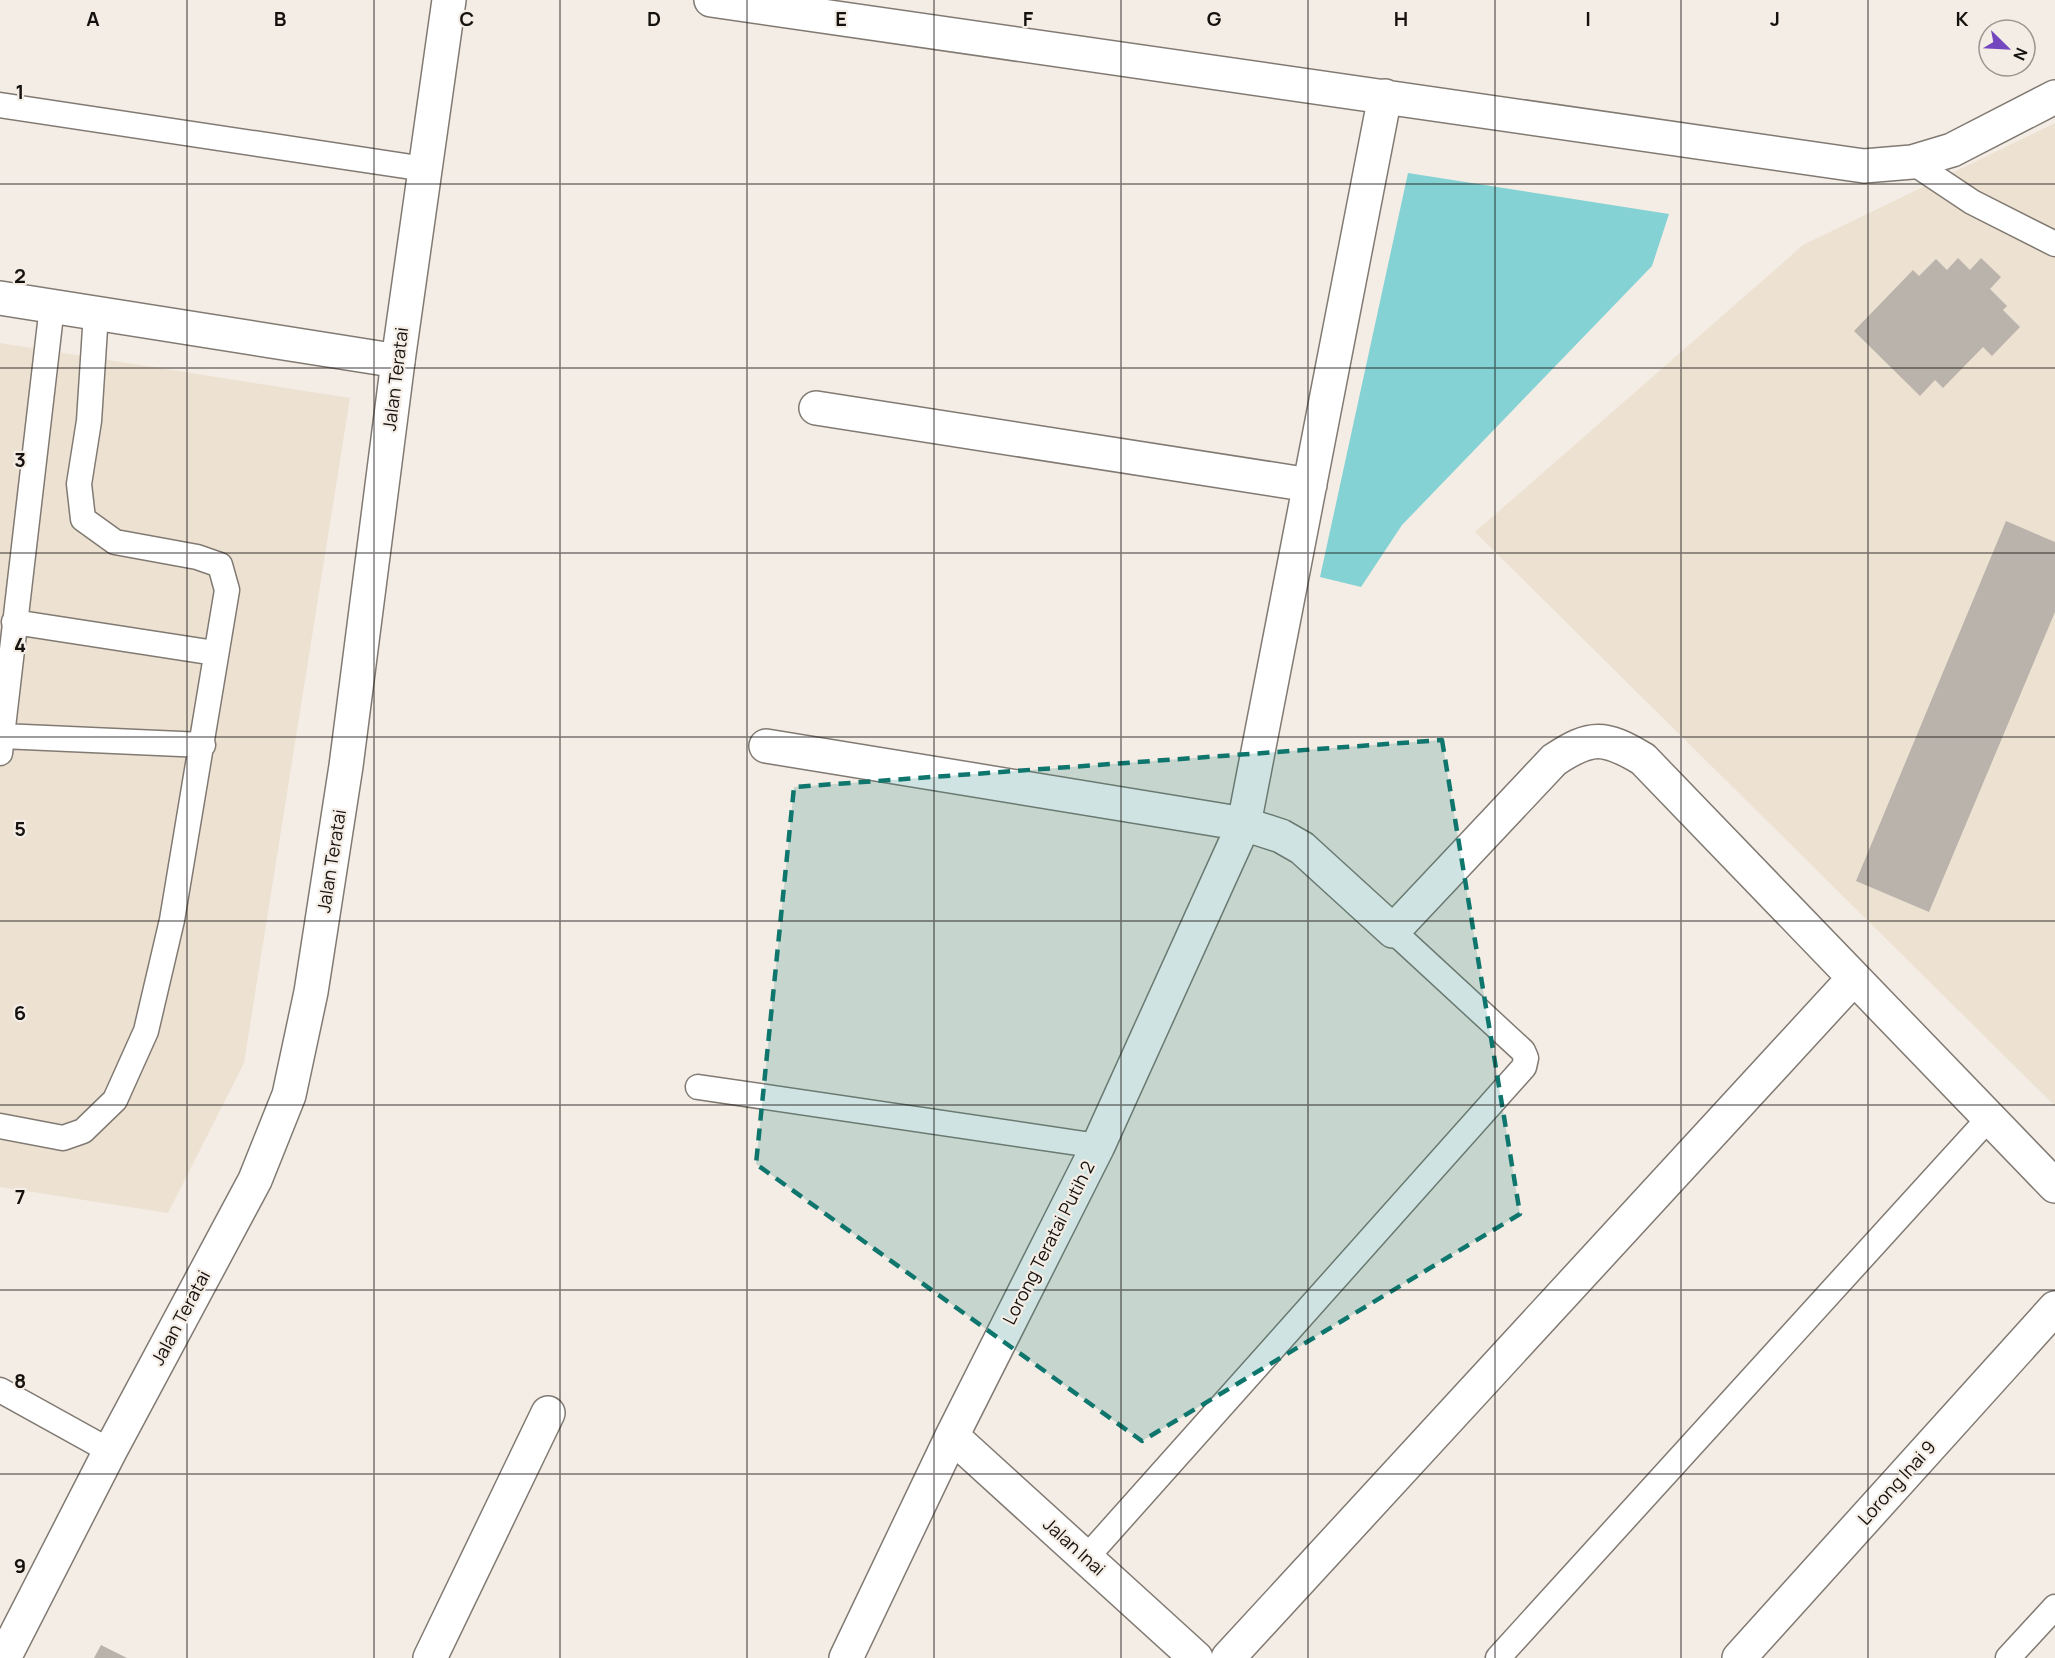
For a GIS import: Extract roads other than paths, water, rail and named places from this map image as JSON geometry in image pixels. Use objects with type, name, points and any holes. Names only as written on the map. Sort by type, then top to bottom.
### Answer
[{"type":"street","name":"Jalan Teratai","points":[[4,1658],[110,1451],[255,1180],[289,1095],[311,992],[346,766],[398,361],[449,0]]},
{"type":"street","points":[[711,0],[883,11],[1385,96],[1864,166],[1912,162],[1952,150],[2055,98]]},
{"type":"street","name":"Lorong Teratai Putih 2","points":[[846,1658],[952,1437],[1098,1146],[1244,824],[1385,96]]},
{"type":"street","points":[[0,298],[398,361]]},
{"type":"street","points":[[816,408],[1310,485]]},
{"type":"street","points":[[766,746],[1244,824],[1281,836],[1302,848],[1393,932],[1554,760],[1570,749],[1591,741],[1618,744],[1643,759],[2055,1186]]},
{"type":"street","points":[[1228,1658],[1854,978]]},
{"type":"street","name":"Lorong Inai 9","points":[[1739,1658],[2055,1308]]},
{"type":"street","points":[[430,1658],[548,1413]]},
{"type":"street","name":"Jalan Inai","points":[[952,1437],[1196,1658]]},
{"type":"lane","points":[[0,105],[425,169]]},
{"type":"lane","points":[[1912,162],[1972,202],[2055,244]]},
{"type":"lane","points":[[52,306],[1,745],[202,745]]},
{"type":"lane","points":[[0,1126],[63,1138],[83,1131],[115,1100],[146,1031],[172,920],[226,590],[220,565],[198,557],[115,542],[83,519],[79,484],[89,421],[96,313]]},
{"type":"lane","points":[[14,622],[215,653]]},
{"type":"lane","points":[[1086,1558],[1524,1067],[1526,1058],[1523,1051],[1393,932]]},
{"type":"lane","points":[[698,1087],[1098,1146]]},
{"type":"lane","points":[[1498,1658],[1989,1118]]},
{"type":"lane","points":[[0,1390],[110,1451]]},
{"type":"lane","points":[[2008,1658],[2054,1610]]},
{"type":"water","points":[[1408,173],[1669,214],[1652,266],[1402,525],[1361,587],[1320,577]]}]
